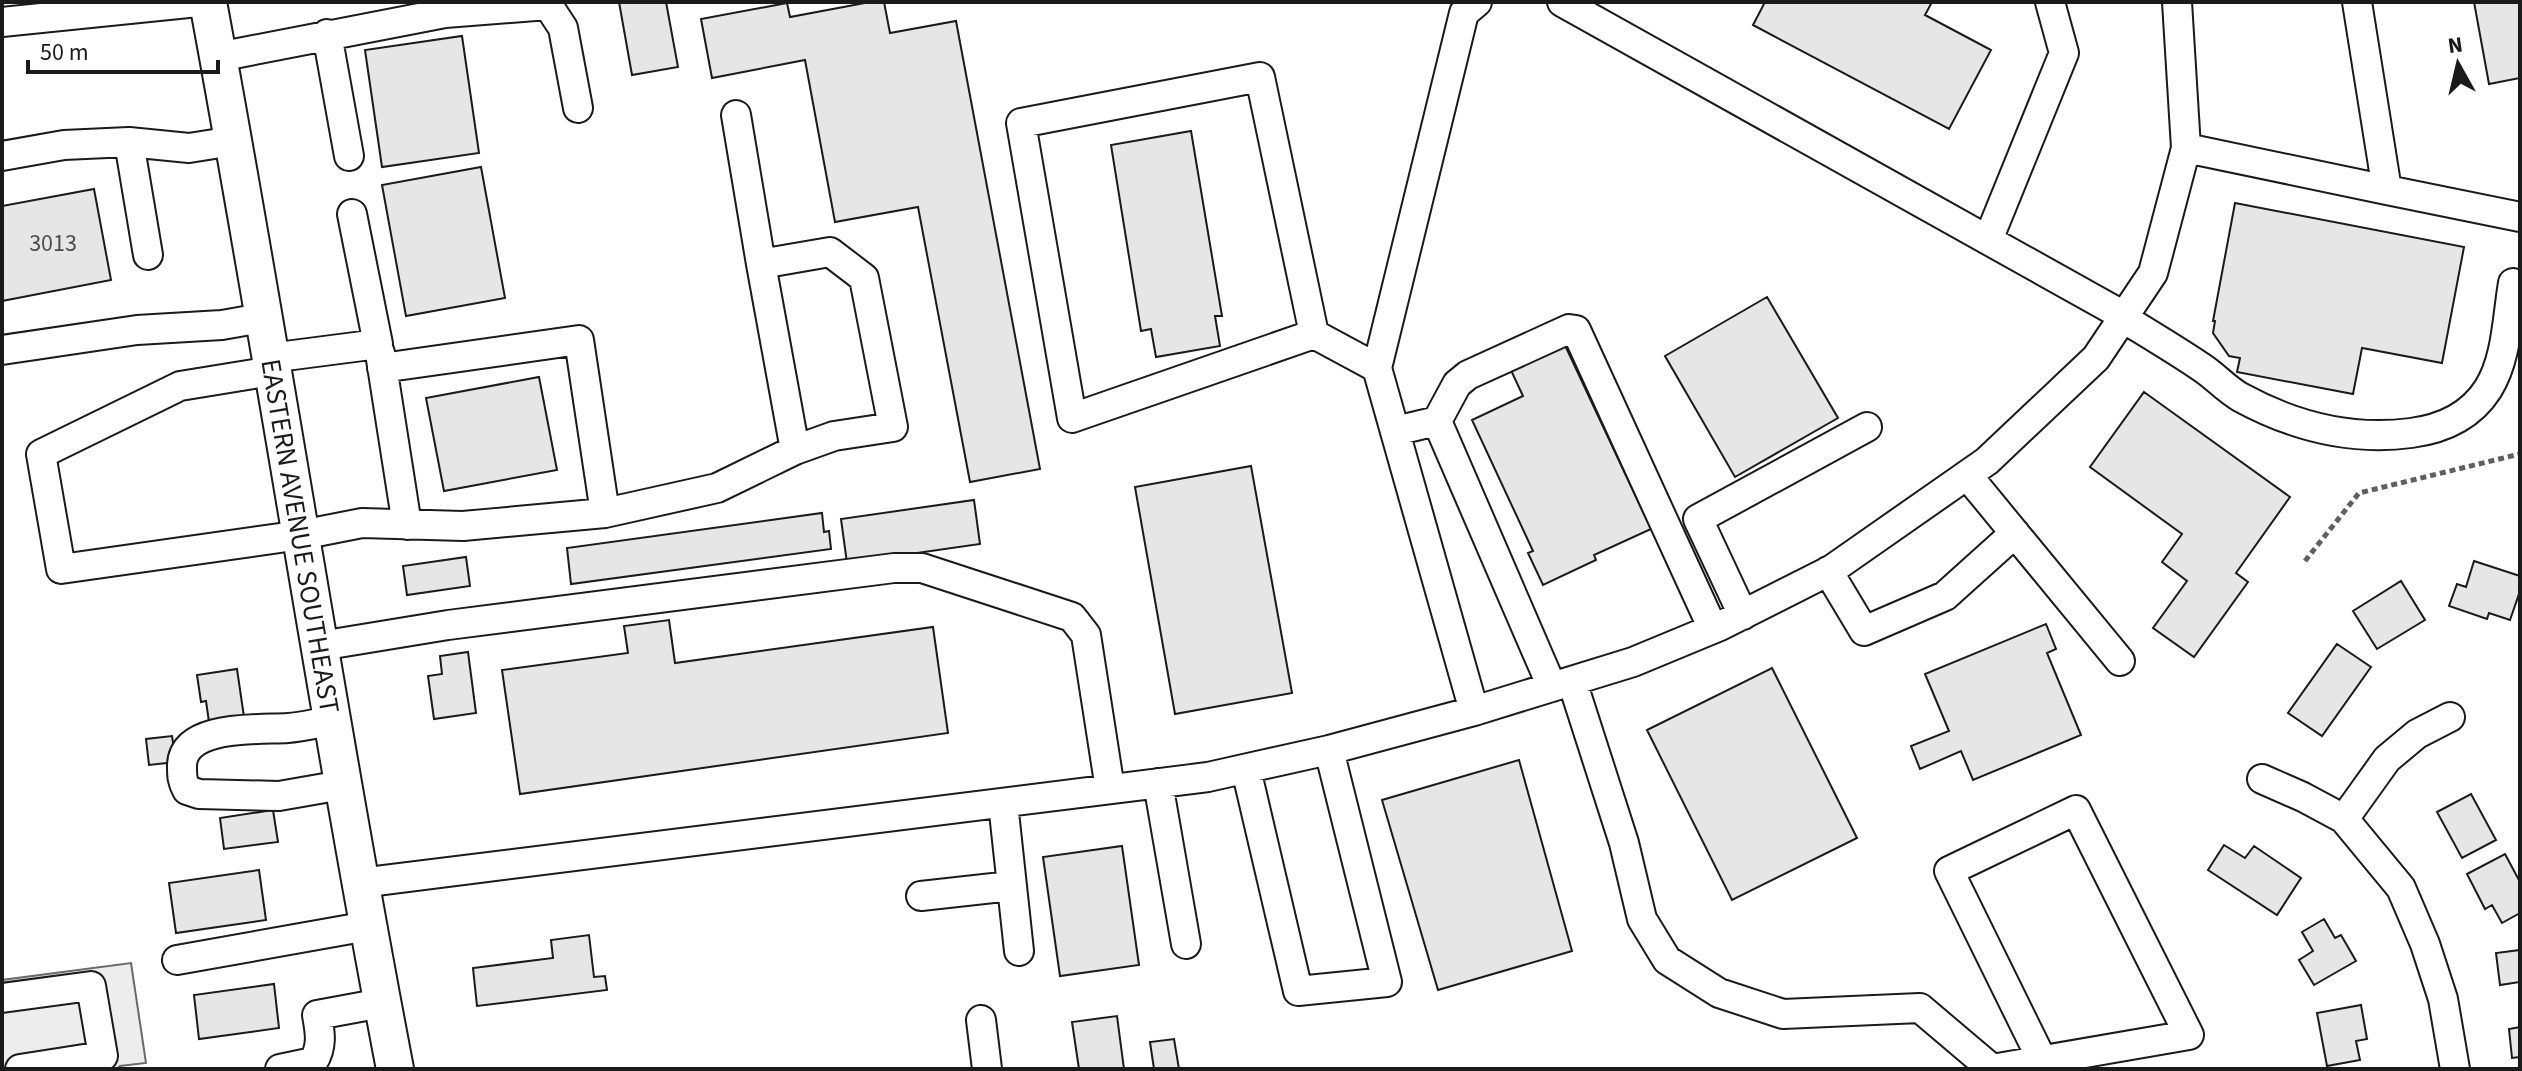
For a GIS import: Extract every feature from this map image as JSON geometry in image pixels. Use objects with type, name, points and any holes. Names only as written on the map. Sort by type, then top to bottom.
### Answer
[{"type":"main road","name":"EASTERN AVENUE SOUTHEAST","points":[[208,2],[342,785],[395,1069]]},
{"type":"street","points":[[2,22],[198,2]]},
{"type":"street","points":[[1474,711],[1377,368],[1464,13],[1477,2]]},
{"type":"street","points":[[1562,2],[2124,317],[2204,368],[2237,396],[2276,413],[2347,435],[2389,436],[2433,430],[2463,416],[2487,390],[2500,363],[2513,283]]},
{"type":"street","points":[[1988,240],[2064,53],[2050,2]]},
{"type":"street","points":[[360,883],[1208,777],[1329,750],[1474,711],[1633,662],[1743,615],[1828,571],[1987,461],[2096,358],[2153,273],[2186,148],[2177,2]]},
{"type":"street","points":[[2357,2],[2387,190]]},
{"type":"street","points":[[218,57],[445,13],[548,5],[563,28],[578,108]]},
{"type":"street","points":[[327,34],[349,156]]},
{"type":"street","points":[[1314,334],[1260,77],[1021,123],[1072,418],[1314,334],[1377,368]]},
{"type":"street","points":[[736,115],[795,450]]},
{"type":"street","points":[[2,156],[64,145],[129,142],[189,148],[233,141]]},
{"type":"street","points":[[129,142],[148,255]]},
{"type":"street","points":[[2186,148],[2520,217]]},
{"type":"street","points":[[352,214],[380,356],[407,525]]},
{"type":"street","points":[[605,513],[579,340],[271,364],[180,386],[41,454],[61,569],[301,535],[362,523],[463,526],[605,513],[717,488],[795,450],[834,436],[893,427],[864,278],[830,252],[761,264]]},
{"type":"street","points":[[2,350],[137,330],[222,325],[262,318]]},
{"type":"street","points":[[1395,431],[1437,421],[1457,384],[1468,375],[1569,329],[1576,330],[1713,629]]},
{"type":"street","points":[[1437,421],[1562,684],[1624,843],[1642,919],[1667,960],[1719,993],[1783,1014],[1920,1008],[1992,1069],[2189,1035],[2076,810],[1949,871],[2042,1060]]},
{"type":"street","points":[[1743,615],[1698,519],[1867,427]]},
{"type":"street","points":[[1967,475],[2120,661]]},
{"type":"street","points":[[1828,571],[1864,631],[1945,596],[2015,533]]},
{"type":"street","points":[[320,646],[448,625],[894,568],[922,568],[1072,617],[1086,635],[1110,789]]},
{"type":"street","points":[[2344,819],[2387,759],[2417,734],[2450,717]]},
{"type":"street","points":[[332,721],[293,728],[238,730],[210,735],[188,745],[182,756],[182,781],[187,790],[199,794],[279,796],[342,785]]},
{"type":"street","points":[[1246,769],[1298,991],[1387,982],[1329,750]]},
{"type":"street","points":[[2262,779],[2344,819],[2401,888],[2425,944],[2443,999],[2455,1069]]},
{"type":"street","points":[[1158,783],[1186,944]]},
{"type":"street","points":[[1003,803],[1019,951]]},
{"type":"street","points":[[921,896],[1011,886]]},
{"type":"street","points":[[177,960],[368,926]]},
{"type":"street","points":[[2,998],[91,986],[103,1056],[20,1069]]},
{"type":"street","points":[[280,1069],[313,1062],[320,1051],[321,1041],[317,1015],[382,1003]]},
{"type":"street","points":[[981,1020],[987,1069]]},
{"type":"path","points":[[2305,561],[2359,493],[2520,454]]},
{"type":"shaded area","points":[[131,963],[146,1063],[117,1069],[2,1069],[2,980]]},
{"type":"building","points":[[619,2],[666,2],[678,67],[632,75]]},
{"type":"building","points":[[884,2],[890,33],[956,21],[1040,469],[970,482],[918,207],[835,222],[805,60],[712,78],[701,19],[787,3],[790,17]]},
{"type":"building","points":[[1765,2],[1932,2],[1925,15],[1991,50],[1949,129],[1753,25]]},
{"type":"building","points":[[2474,2],[2520,2],[2520,78],[2489,84]]},
{"type":"building","points":[[462,36],[479,153],[382,167],[365,50]]},
{"type":"building","points":[[1191,131],[1222,316],[1215,316],[1220,346],[1156,357],[1151,329],[1141,331],[1111,145]]},
{"type":"building","points":[[481,167],[505,298],[406,316],[382,185]]},
{"type":"building","points":[[94,189],[111,280],[2,301],[2,206]]},
{"type":"building","points":[[2235,203],[2464,247],[2442,363],[2362,348],[2353,394],[2237,372],[2240,358],[2229,356],[2213,333]]},
{"type":"building","points":[[1767,297],[1838,418],[1735,477],[1665,356]]},
{"type":"building","points":[[1563,341],[1651,529],[1594,555],[1596,560],[1543,585],[1528,553],[1533,551],[1472,420],[1523,396],[1509,366]]},
{"type":"building","points":[[539,377],[557,470],[444,491],[426,398]]},
{"type":"building","points":[[2144,392],[2290,497],[2236,573],[2248,582],[2194,657],[2153,628],[2187,581],[2162,562],[2182,534],[2090,467]]},
{"type":"building","points":[[1251,466],[1292,693],[1175,714],[1135,487]]},
{"type":"building","points":[[974,500],[980,544],[847,563],[841,519]]},
{"type":"building","points":[[822,513],[824,532],[829,531],[831,549],[571,584],[567,548]]},
{"type":"building","points":[[466,557],[470,586],[407,595],[403,566]]},
{"type":"building","points":[[2474,561],[2520,576],[2520,591],[2510,620],[2489,613],[2487,619],[2449,606],[2457,584],[2466,587]]},
{"type":"building","points":[[2401,581],[2425,620],[2377,649],[2353,611]]},
{"type":"building","points":[[669,620],[675,663],[933,627],[948,733],[520,794],[502,670],[628,653],[624,626]]},
{"type":"building","points":[[2046,624],[2056,649],[2047,653],[2081,735],[1973,780],[1961,751],[1920,769],[1911,746],[1949,731],[1925,674]]},
{"type":"building","points":[[2337,644],[2371,667],[2322,736],[2288,713]]},
{"type":"building","points":[[468,652],[476,713],[434,719],[428,676],[442,674],[440,656]]},
{"type":"building","points":[[1772,668],[1857,838],[1732,900],[1647,730]]},
{"type":"building","points":[[237,669],[244,717],[209,722],[206,701],[201,702],[197,675]]},
{"type":"building","points":[[172,736],[176,762],[149,765],[146,739]]},
{"type":"building","points":[[1519,760],[1572,951],[1438,990],[1382,800]]},
{"type":"building","points":[[2471,794],[2496,840],[2462,858],[2437,812]]},
{"type":"building","points":[[273,810],[278,842],[224,849],[220,818]]},
{"type":"building","points":[[2224,845],[2245,858],[2254,846],[2301,878],[2277,915],[2208,870]]},
{"type":"building","points":[[1122,846],[1139,965],[1060,976],[1043,857]]},
{"type":"building","points":[[2505,854],[2520,882],[2520,913],[2502,923],[2492,905],[2485,909],[2467,874]]},
{"type":"building","points":[[259,870],[266,920],[176,933],[169,883]]},
{"type":"building","points":[[2324,919],[2335,938],[2341,935],[2356,961],[2314,985],[2299,960],[2313,951],[2302,932]]},
{"type":"building","points":[[589,935],[594,977],[605,976],[607,990],[477,1006],[473,968],[553,958],[551,940]]},
{"type":"building","points":[[2520,950],[2520,982],[2500,985],[2496,953]]},
{"type":"building","points":[[274,984],[279,1028],[199,1039],[194,995]]},
{"type":"building","points":[[2361,1005],[2367,1039],[2356,1041],[2360,1060],[2327,1066],[2317,1013]]},
{"type":"building","points":[[1117,1016],[1124,1069],[1079,1069],[1072,1022]]},
{"type":"building","points":[[2520,1027],[2520,1057],[2512,1058],[2509,1029]]},
{"type":"building","points":[[1174,1039],[1179,1069],[1154,1069],[1150,1042]]}]
